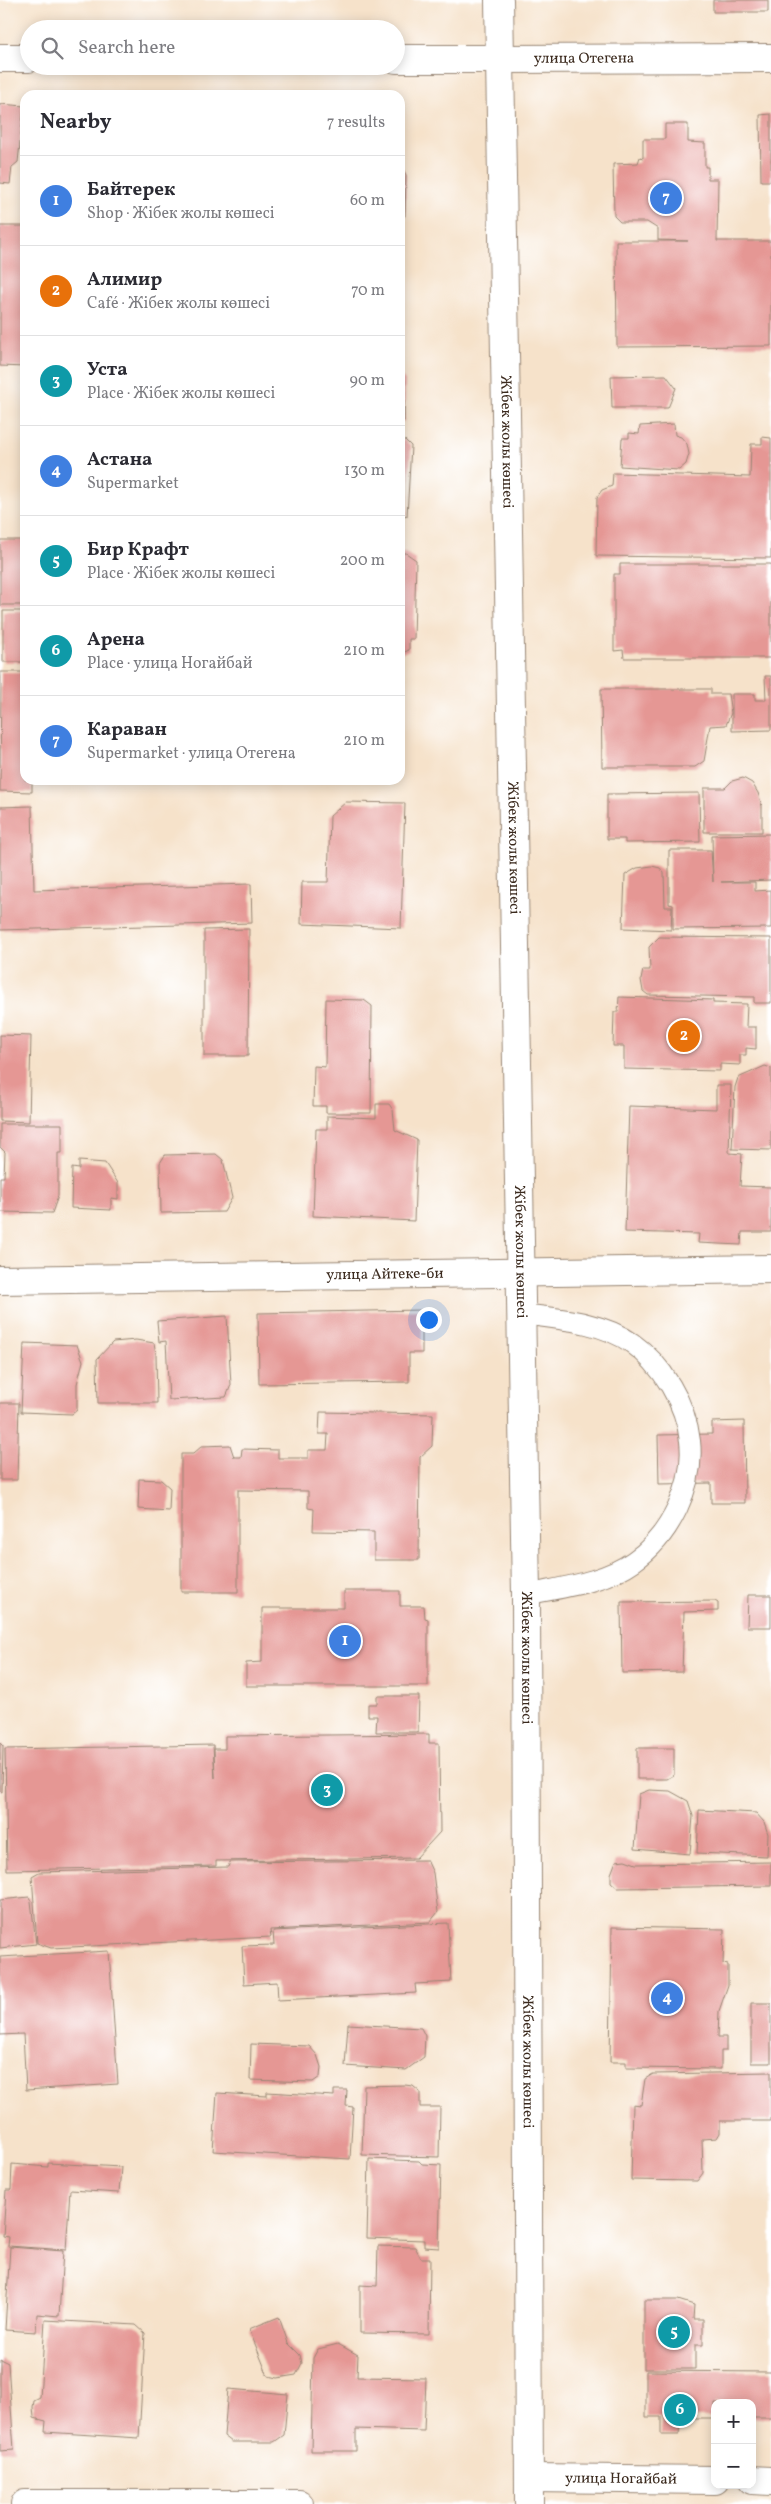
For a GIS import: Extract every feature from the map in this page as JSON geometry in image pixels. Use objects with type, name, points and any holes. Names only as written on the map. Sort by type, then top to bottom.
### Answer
[{"type":"main road","name":"Жібек жолы көшесі","points":[[499,0],[526,1595],[529,2491]]},
{"type":"main road","points":[[0,58],[20,58]]},
{"type":"main road","name":"улица Отегена","points":[[405,59],[771,58]]},
{"type":"main road","name":"улица Айтеке-би","points":[[0,1280],[771,1269]]},
{"type":"main road","name":"улица Ногайбай","points":[[529,2491],[711,2480]]},
{"type":"main road","points":[[756,2480],[771,2480]]},
{"type":"main road","points":[[25,2504],[299,2504]]},
{"type":"lane","points":[[522,1314],[598,1326],[631,1342],[658,1367],[678,1397],[690,1442],[689,1468],[679,1504],[661,1535],[635,1560],[603,1577],[526,1595]]},
{"type":"building","points":[[713,0],[768,0],[768,12],[713,12]]},
{"type":"building","points":[[0,104],[20,106],[18,162],[12,167],[10,184],[0,183]]},
{"type":"building","points":[[771,114],[771,181],[761,181],[760,115]]},
{"type":"building","points":[[665,124],[688,124],[688,142],[705,143],[705,167],[708,167],[708,179],[718,179],[717,241],[771,241],[771,346],[617,347],[616,241],[688,241],[658,240],[658,229],[647,222],[620,222],[614,216],[613,164],[638,163],[640,157],[643,158],[643,139],[665,139]]},
{"type":"building","points":[[405,173],[406,175],[405,216]]},
{"type":"building","points":[[0,226],[20,226],[20,367],[0,366]]},
{"type":"building","points":[[666,375],[676,388],[668,408],[612,408],[611,376]]},
{"type":"building","points":[[674,424],[675,435],[681,437],[687,444],[689,454],[686,464],[679,470],[620,466],[622,438],[629,438],[629,433],[639,434],[640,426]]},
{"type":"building","points":[[762,437],[771,438],[771,558],[596,556],[597,497],[602,490],[612,486],[613,473],[750,477],[751,444],[762,444]]},
{"type":"building","points":[[405,440],[411,446],[407,516],[405,516]]},
{"type":"building","points":[[0,540],[20,540],[20,605],[0,605]]},
{"type":"building","points":[[405,553],[416,560],[414,639],[409,639],[409,650],[405,652]]},
{"type":"building","points":[[620,564],[771,564],[771,658],[624,658],[623,650],[614,651],[614,574],[620,574]]},
{"type":"building","points":[[3,611],[20,611],[20,662],[3,662]]},
{"type":"building","points":[[1,672],[20,672],[20,785],[32,785],[32,792],[0,791]]},
{"type":"building","points":[[765,676],[771,676],[771,730],[732,731],[732,694],[755,694],[755,700],[766,700]]},
{"type":"building","points":[[601,689],[711,689],[711,694],[728,694],[731,713],[726,725],[710,726],[704,761],[695,767],[602,767]]},
{"type":"building","points":[[743,778],[752,783],[758,793],[762,806],[762,832],[704,832],[704,788],[725,788],[732,781]]},
{"type":"building","points":[[699,793],[700,842],[625,843],[625,839],[607,839],[607,794]]},
{"type":"building","points":[[346,802],[405,803],[401,928],[301,924],[302,882],[328,882],[330,816]]},
{"type":"building","points":[[32,806],[34,890],[251,884],[252,923],[0,930],[0,807]]},
{"type":"building","points":[[771,834],[771,880],[721,882],[755,882],[755,891],[771,890],[771,928],[673,929],[673,905],[669,904],[669,850],[711,850],[713,882],[712,835]]},
{"type":"building","points":[[652,866],[660,868],[664,873],[665,907],[672,907],[671,930],[623,928],[625,875],[637,868]]},
{"type":"building","points":[[249,929],[248,1056],[204,1056],[204,930]]},
{"type":"building","points":[[659,937],[771,938],[771,1003],[754,1003],[754,997],[648,995],[643,991],[641,980],[643,970],[650,970],[649,947]]},
{"type":"building","points":[[619,997],[713,1000],[713,1003],[747,1004],[746,1027],[756,1027],[756,1049],[746,1048],[746,1055],[740,1055],[740,1065],[720,1064],[720,1071],[624,1069],[624,1046],[613,1046],[614,1012],[618,1012]]},
{"type":"building","points":[[326,999],[364,1000],[372,1006],[371,1113],[326,1113],[326,1106],[313,1106],[314,1066],[325,1067]]},
{"type":"building","points":[[0,1035],[31,1036],[29,1122],[0,1121]]},
{"type":"building","points":[[765,1066],[771,1068],[771,1150],[732,1149],[735,1087],[738,1078]]},
{"type":"building","points":[[716,1085],[731,1085],[729,1153],[742,1154],[740,1186],[771,1187],[771,1232],[742,1232],[741,1245],[698,1243],[699,1234],[625,1232],[629,1106],[716,1109]]},
{"type":"building","points":[[376,1104],[389,1104],[393,1110],[395,1130],[417,1140],[414,1221],[313,1216],[316,1129],[327,1129],[327,1116],[376,1118]]},
{"type":"building","points":[[0,1124],[62,1124],[62,1153],[58,1153],[58,1196],[52,1213],[0,1212],[0,1177],[4,1177],[5,1152],[0,1147]]},
{"type":"building","points":[[216,1154],[223,1160],[232,1198],[224,1212],[161,1213],[160,1163],[165,1155]]},
{"type":"building","points":[[79,1161],[105,1163],[118,1183],[118,1199],[111,1198],[111,1210],[71,1208],[72,1168],[79,1169]]},
{"type":"building","points":[[422,1310],[422,1353],[409,1353],[409,1382],[259,1384],[258,1313]]},
{"type":"building","points":[[227,1316],[231,1385],[226,1397],[169,1400],[166,1341],[159,1342],[157,1321]]},
{"type":"building","points":[[136,1340],[154,1343],[157,1403],[98,1403],[97,1359],[113,1342]]},
{"type":"building","points":[[24,1343],[77,1345],[83,1361],[77,1384],[77,1410],[72,1414],[21,1412]]},
{"type":"building","points":[[0,1403],[19,1403],[17,1480],[0,1480]]},
{"type":"building","points":[[320,1412],[433,1414],[432,1446],[420,1457],[419,1560],[374,1560],[374,1532],[313,1531],[314,1509],[308,1508],[308,1491],[238,1490],[238,1592],[181,1592],[181,1454],[193,1454],[202,1446],[230,1445],[234,1457],[241,1457],[242,1449],[278,1450],[278,1458],[308,1458],[308,1450],[327,1450],[328,1434],[319,1434]]},
{"type":"building","points":[[744,1421],[745,1503],[711,1503],[711,1483],[659,1484],[658,1435],[712,1434],[712,1422]]},
{"type":"building","points":[[139,1479],[161,1480],[170,1488],[169,1511],[138,1509]]},
{"type":"building","points":[[344,1591],[400,1591],[400,1606],[424,1606],[425,1618],[428,1619],[428,1686],[246,1686],[246,1663],[262,1662],[262,1608],[344,1608]]},
{"type":"building","points":[[748,1595],[771,1595],[771,1627],[747,1627]]},
{"type":"building","points":[[715,1601],[718,1603],[718,1611],[684,1612],[682,1672],[622,1673],[621,1602]]},
{"type":"building","points":[[377,1696],[419,1696],[418,1732],[376,1732],[377,1716],[368,1716],[368,1704],[377,1704]]},
{"type":"building","points":[[429,1734],[429,1743],[439,1743],[440,1832],[416,1858],[216,1861],[216,1866],[7,1870],[5,1749],[213,1745],[215,1778],[214,1749],[225,1749],[225,1736]]},
{"type":"building","points":[[0,1743],[3,1746],[2,1792],[0,1791]]},
{"type":"building","points":[[637,1748],[674,1748],[674,1775],[667,1779],[637,1779]]},
{"type":"building","points":[[649,1790],[670,1791],[688,1801],[693,1816],[690,1854],[635,1849],[639,1794]]},
{"type":"building","points":[[699,1810],[756,1813],[764,1822],[768,1834],[767,1856],[697,1853]]},
{"type":"building","points":[[427,1860],[433,1873],[438,1912],[430,1922],[270,1930],[271,1937],[51,1948],[37,1943],[32,1876],[39,1872],[228,1867],[230,1862]]},
{"type":"building","points":[[625,1860],[636,1864],[771,1862],[771,1886],[618,1888],[611,1882],[611,1874],[616,1861]]},
{"type":"building","points":[[29,1897],[36,1944],[0,1948],[0,1900]]},
{"type":"building","points":[[448,1923],[451,1982],[415,1984],[416,1993],[278,2000],[277,1982],[244,1984],[242,1946],[274,1945],[273,1931]]},
{"type":"building","points":[[612,1927],[724,1929],[723,1964],[728,1965],[728,1985],[719,2011],[718,2037],[726,2037],[726,2051],[721,2051],[721,2069],[626,2068],[626,2062],[610,2062]]},
{"type":"building","points":[[109,1951],[118,2084],[26,2090],[23,2034],[0,2035],[0,1957]]},
{"type":"building","points":[[751,2003],[771,2003],[771,2063],[751,2063]]},
{"type":"building","points":[[348,2024],[421,2028],[425,2036],[424,2057],[406,2070],[345,2066]]},
{"type":"building","points":[[251,2044],[309,2046],[317,2055],[321,2067],[320,2077],[313,2082],[250,2080]]},
{"type":"building","points":[[771,2072],[771,2121],[720,2121],[720,2133],[717,2138],[702,2139],[703,2173],[697,2181],[631,2180],[633,2104],[641,2105],[645,2079],[653,2074]]},
{"type":"building","points":[[364,2086],[413,2086],[420,2092],[420,2107],[440,2107],[439,2157],[362,2155]]},
{"type":"building","points":[[334,2090],[347,2090],[346,2106],[353,2107],[350,2159],[213,2151],[217,2093],[267,2096],[267,2092],[334,2096]]},
{"type":"building","points":[[369,2159],[419,2161],[422,2164],[441,2165],[439,2248],[424,2247],[424,2240],[367,2238]]},
{"type":"building","points":[[48,2163],[121,2167],[119,2193],[70,2190],[66,2250],[8,2246],[9,2237],[3,2236],[6,2190],[11,2190],[12,2164],[48,2167]]},
{"type":"building","points":[[378,2246],[415,2247],[421,2258],[430,2258],[429,2334],[360,2333],[360,2285],[377,2286]]},
{"type":"building","points":[[10,2247],[63,2251],[59,2316],[37,2314],[36,2332],[5,2330]]},
{"type":"building","points":[[644,2300],[678,2300],[694,2305],[693,2319],[703,2319],[703,2345],[695,2345],[695,2369],[644,2369]]},
{"type":"building","points":[[279,2317],[288,2343],[300,2355],[302,2363],[296,2375],[277,2378],[268,2376],[249,2329]]},
{"type":"building","points":[[45,2320],[136,2325],[145,2333],[139,2438],[45,2432],[46,2421],[34,2418],[33,2407],[34,2401],[40,2398]]},
{"type":"building","points":[[338,2344],[358,2355],[357,2377],[426,2378],[424,2431],[356,2429],[356,2451],[311,2451],[313,2358],[318,2349]]},
{"type":"building","points":[[0,2359],[8,2363],[14,2450],[0,2451]]},
{"type":"building","points":[[646,2371],[771,2372],[771,2418],[756,2418],[756,2399],[711,2399],[711,2418],[680,2418],[679,2435],[661,2435],[661,2417],[646,2417]]},
{"type":"building","points":[[228,2389],[288,2394],[284,2435],[274,2442],[232,2442],[224,2436]]},
{"type":"place","name":"Караван","points":[[666,198]]},
{"type":"place","name":"Алимир","points":[[684,1036]]},
{"type":"place","name":"Байтерек","points":[[345,1641]]},
{"type":"place","name":"Уста","points":[[327,1790]]},
{"type":"place","name":"Астана","points":[[667,1998]]},
{"type":"place","name":"Бир Крафт","points":[[674,2332]]},
{"type":"place","name":"Арена","points":[[680,2410]]}]
